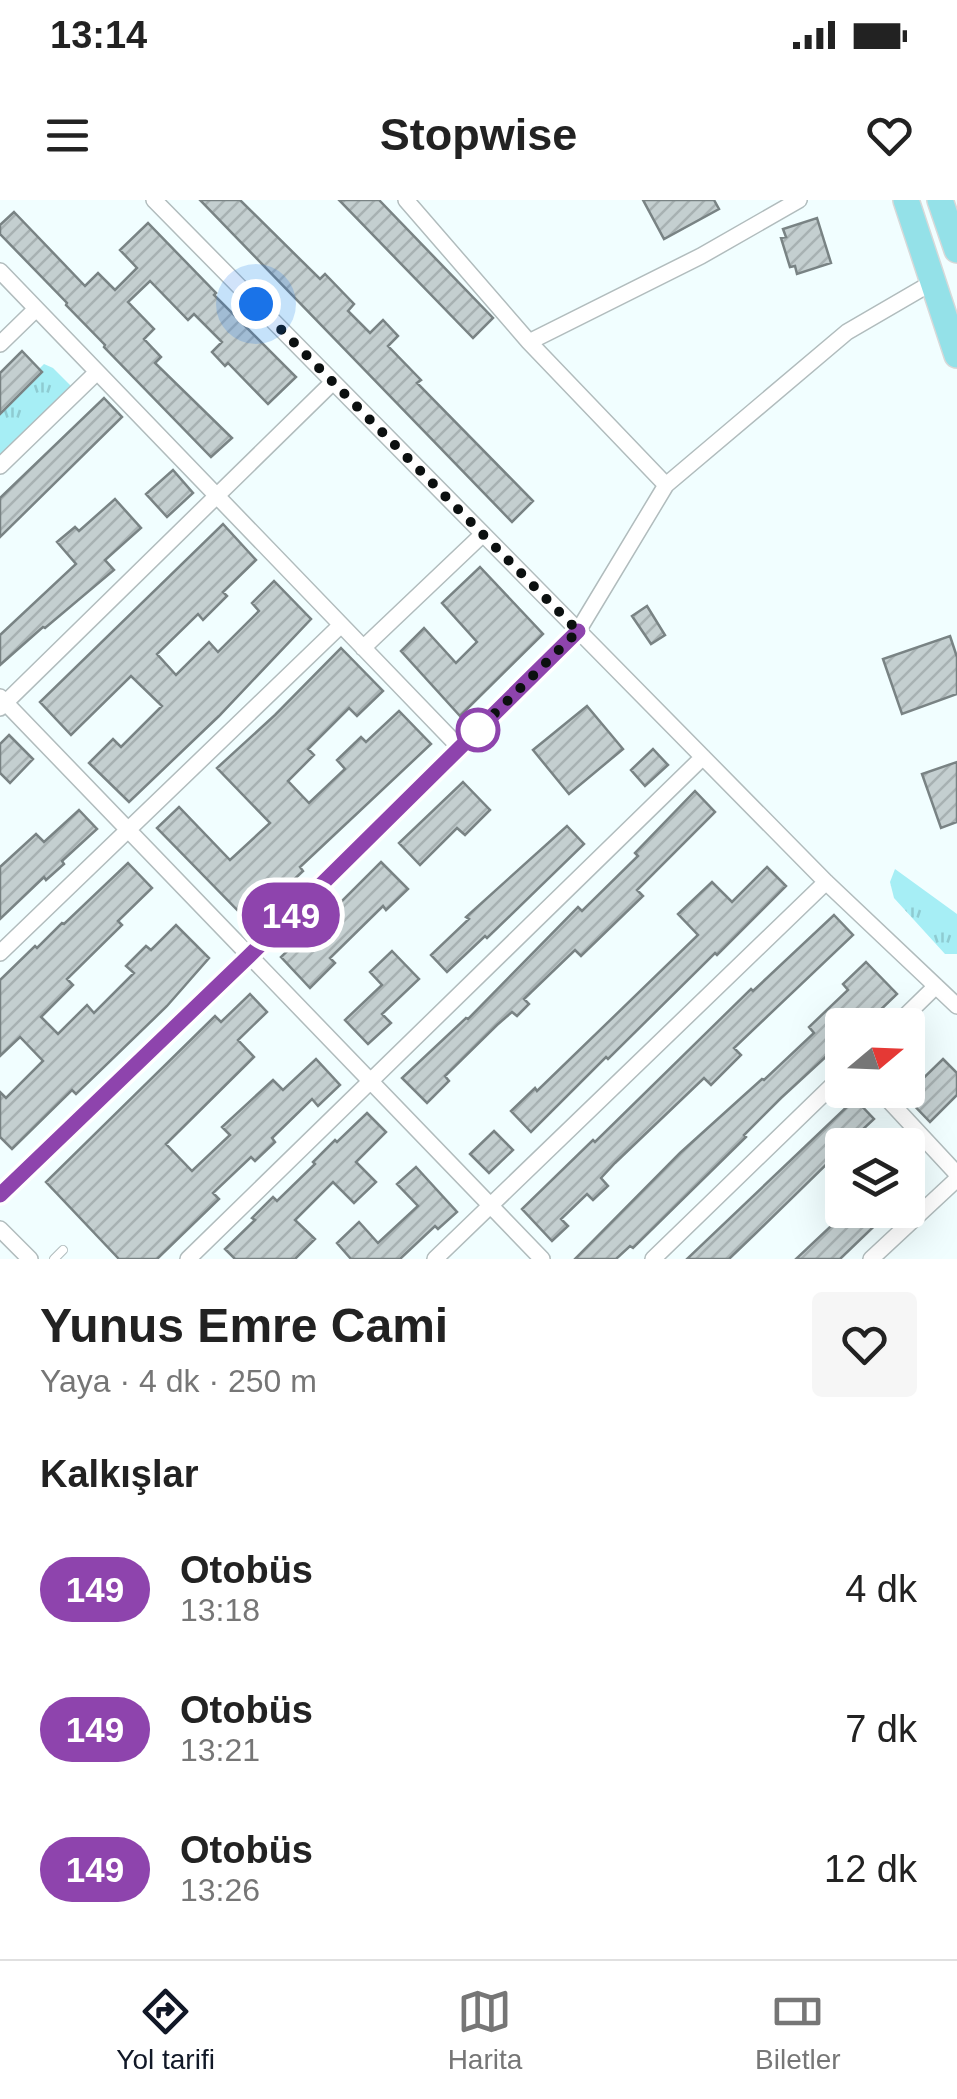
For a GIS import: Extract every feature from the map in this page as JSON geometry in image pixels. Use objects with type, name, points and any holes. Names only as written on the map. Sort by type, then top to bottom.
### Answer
[{"type":"main road","points":[[906,200],[957,354]]},
{"type":"main road","points":[[940,200],[956,244]]},
{"type":"street","points":[[154,200],[826,882],[957,1006]]},
{"type":"street","points":[[406,200],[529,342],[666,484]]},
{"type":"street","points":[[529,342],[701,256],[799,200]]},
{"type":"street","points":[[0,272],[460,748]]},
{"type":"street","points":[[0,1195],[578,631],[666,484],[846,332],[933,282]]},
{"type":"street","points":[[0,344],[36,309]]},
{"type":"street","points":[[0,466],[98,372]]},
{"type":"street","points":[[332,382],[2,703],[542,1259]]},
{"type":"street","points":[[363,648],[483,534]]},
{"type":"street","points":[[0,953],[341,625]]},
{"type":"street","points":[[188,1259],[703,757]]},
{"type":"street","points":[[435,1259],[826,882]]},
{"type":"street","points":[[913,1008],[936,986]]},
{"type":"street","points":[[652,1259],[825,1092]]},
{"type":"street","points":[[871,1259],[957,1177],[896,1108]]},
{"type":"street","points":[[0,1229],[30,1259]]},
{"type":"lane","points":[[54,1259],[63,1250]]},
{"type":"green space","points":[[44,364],[72,387],[0,457],[0,408]]},
{"type":"green space","points":[[895,869],[957,914],[957,954],[945,954],[894,898],[890,882]]},
{"type":"building","points":[[200,200],[240,200],[320,279],[325,274],[354,304],[348,311],[370,333],[383,320],[398,336],[388,346],[421,380],[417,383],[533,501],[512,522]]},
{"type":"building","points":[[339,200],[379,200],[493,318],[473,338]]},
{"type":"building","points":[[643,200],[714,200],[719,209],[664,239]]},
{"type":"building","points":[[14,212],[85,286],[98,273],[115,290],[137,268],[120,250],[148,223],[296,377],[268,404],[212,352],[222,342],[194,314],[188,320],[150,281],[128,302],[154,329],[144,339],[161,357],[155,363],[232,438],[211,457],[0,234],[0,225]]},
{"type":"building","points":[[817,218],[831,263],[797,274],[795,266],[790,267],[781,238],[786,237],[783,229]]},
{"type":"building","points":[[22,351],[42,372],[0,414],[0,373]]},
{"type":"building","points":[[104,398],[122,417],[0,537],[0,498]]},
{"type":"building","points":[[173,470],[193,493],[167,517],[146,494]]},
{"type":"building","points":[[115,499],[141,528],[105,560],[114,570],[0,665],[0,635],[76,564],[57,542],[75,527],[79,531]]},
{"type":"building","points":[[223,524],[256,560],[223,592],[227,596],[203,620],[198,614],[157,654],[176,675],[209,642],[218,652],[259,611],[252,603],[274,581],[311,619],[219,716],[129,802],[89,763],[113,739],[121,747],[162,706],[131,676],[71,735],[40,702]]},
{"type":"building","points":[[480,567],[543,634],[460,716],[401,651],[424,628],[456,663],[477,642],[442,603]]},
{"type":"building","points":[[647,606],[665,635],[651,644],[632,616]]},
{"type":"building","points":[[950,636],[957,657],[957,694],[902,714],[883,659]]},
{"type":"building","points":[[341,648],[383,691],[357,716],[349,708],[308,749],[314,755],[288,781],[309,803],[345,769],[337,760],[361,737],[366,742],[399,711],[431,744],[300,867],[303,871],[249,922],[157,828],[179,807],[230,860],[270,823],[217,768]]},
{"type":"building","points":[[587,706],[623,749],[569,794],[533,750]]},
{"type":"building","points":[[9,735],[33,759],[10,783],[0,773],[0,744]]},
{"type":"building","points":[[653,749],[668,765],[645,786],[631,770]]},
{"type":"building","points":[[957,762],[957,822],[941,828],[922,774]]},
{"type":"building","points":[[463,782],[490,810],[465,835],[457,828],[420,865],[399,843]]},
{"type":"building","points":[[695,791],[715,812],[637,890],[643,896],[581,956],[575,950],[524,999],[529,1004],[517,1016],[512,1012],[445,1076],[449,1081],[427,1103],[402,1078],[468,1019],[578,907],[582,911],[638,856],[635,853]]},
{"type":"building","points":[[79,810],[97,829],[62,861],[64,864],[46,880],[44,877],[0,919],[0,867],[36,834],[44,842]]},
{"type":"building","points":[[567,826],[584,844],[447,972],[431,955],[469,919],[466,917]]},
{"type":"building","points":[[381,862],[408,889],[386,910],[383,906],[330,958],[335,963],[310,988],[281,957]]},
{"type":"building","points":[[128,863],[152,888],[118,921],[122,925],[67,979],[73,985],[41,1017],[58,1034],[87,1005],[94,1013],[134,973],[126,966],[146,946],[151,950],[176,925],[209,958],[167,1006],[12,1149],[0,1137],[0,1092],[6,1098],[43,1061],[20,1037],[0,1056],[0,980]]},
{"type":"building","points":[[767,867],[786,886],[531,1132],[511,1111],[535,1088],[537,1091],[698,935],[678,914],[712,882],[732,902]]},
{"type":"building","points":[[834,915],[853,935],[734,1048],[741,1055],[711,1085],[704,1078],[615,1163],[601,1178],[608,1186],[593,1200],[587,1194],[561,1219],[568,1226],[552,1241],[522,1209],[751,989]]},
{"type":"building","points":[[392,951],[419,979],[382,1014],[391,1023],[368,1044],[345,1020],[382,985],[370,972]]},
{"type":"building","points":[[866,962],[897,994],[882,1008],[829,1008],[848,990],[843,984]]},
{"type":"building","points":[[250,994],[267,1012],[238,1040],[254,1057],[166,1144],[192,1171],[230,1135],[222,1127],[273,1080],[283,1090],[316,1059],[340,1085],[318,1106],[312,1099],[272,1138],[275,1142],[255,1161],[251,1157],[213,1193],[219,1199],[157,1259],[119,1259],[46,1182],[215,1016],[221,1022]]},
{"type":"building","points":[[825,1012],[825,1058],[746,1137],[633,1248],[630,1246],[616,1259],[575,1259],[680,1153],[814,1033],[809,1027]]},
{"type":"building","points":[[943,1059],[957,1073],[957,1095],[930,1122],[917,1108],[925,1108],[925,1077]]},
{"type":"building","points":[[846,1108],[864,1108],[874,1119],[864,1128],[825,1128],[825,1166],[729,1259],[687,1259]]},
{"type":"building","points":[[367,1113],[386,1132],[356,1162],[376,1182],[354,1203],[333,1182],[295,1220],[315,1239],[295,1259],[235,1259],[225,1249],[255,1220],[252,1218],[273,1197],[277,1201],[335,1140]]},
{"type":"building","points":[[494,1131],[513,1150],[489,1173],[470,1154]]},
{"type":"building","points":[[416,1167],[457,1212],[438,1229],[435,1226],[400,1259],[351,1259],[337,1243],[359,1222],[378,1243],[418,1206],[397,1184]]},
{"type":"building","points":[[829,1228],[872,1228],[840,1259],[796,1259]]},
{"type":"bus line","name":"149","points":[[0,1195],[578,631]]},
{"type":"route","points":[[256,304],[578,631],[478,730]]}]
